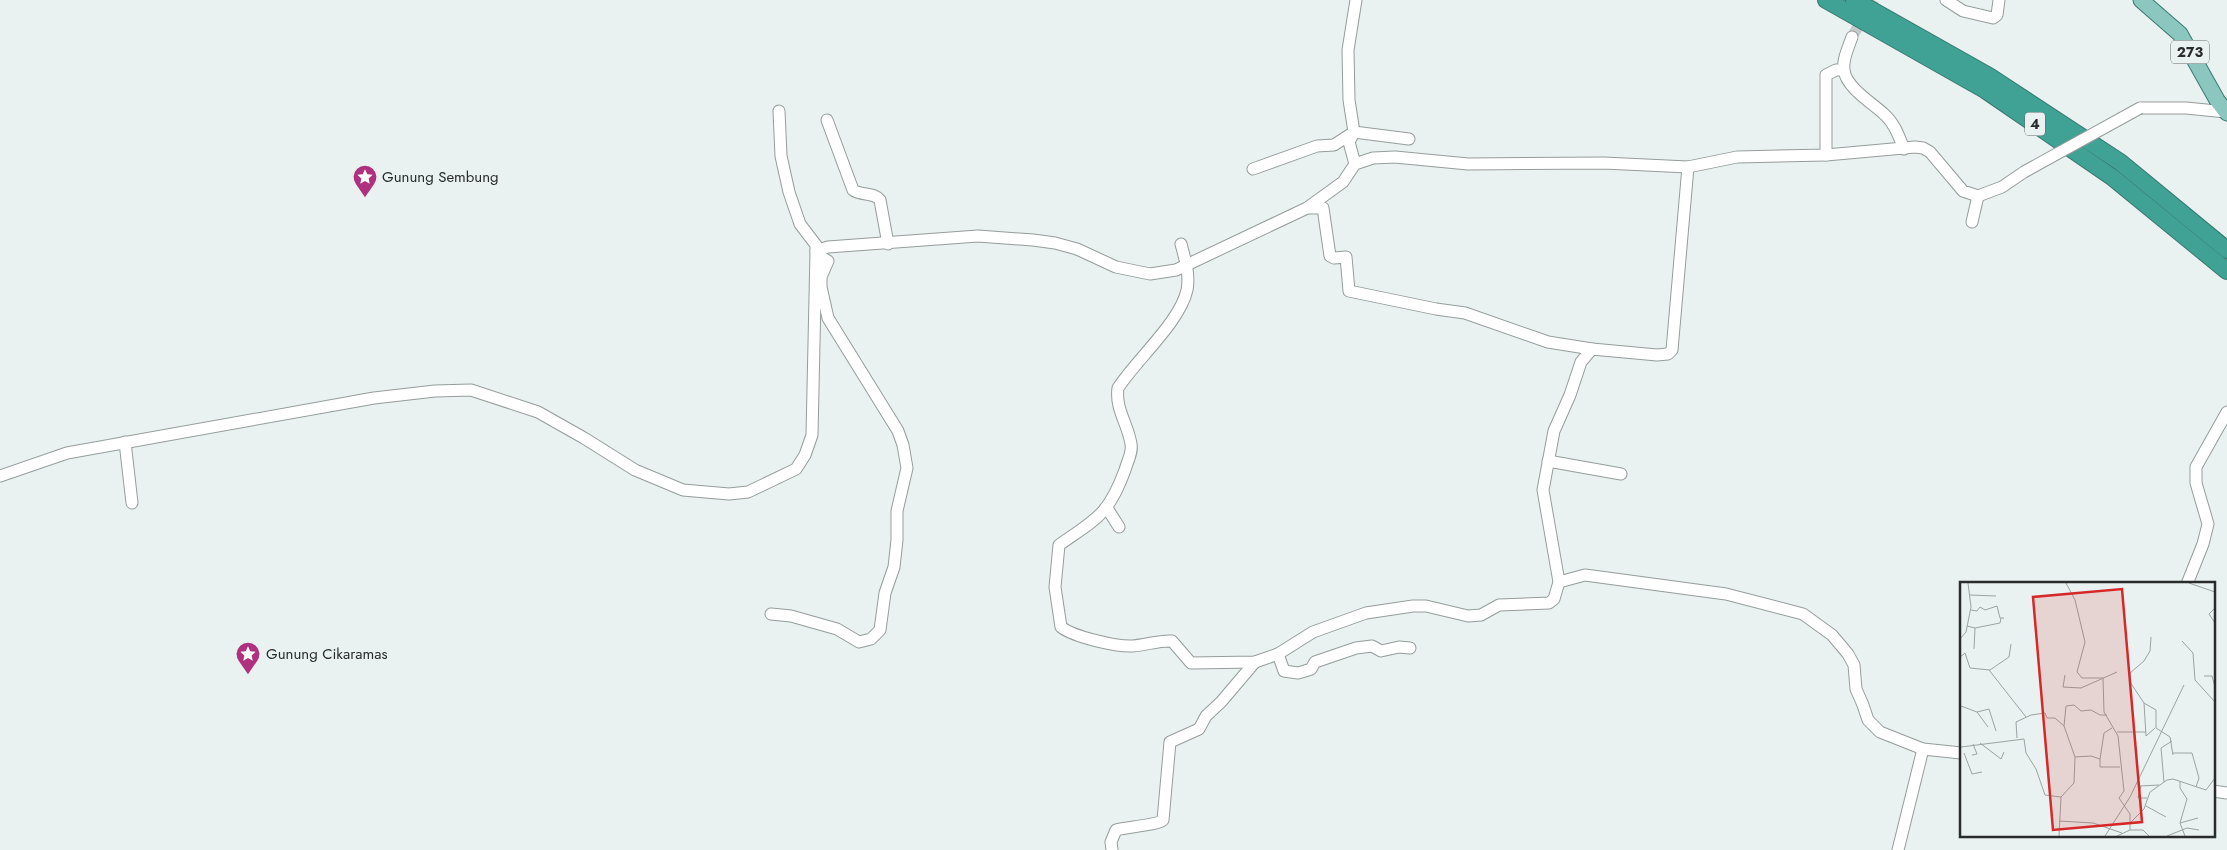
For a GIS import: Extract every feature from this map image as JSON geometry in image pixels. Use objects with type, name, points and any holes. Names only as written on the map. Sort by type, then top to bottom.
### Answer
[{"type":"highway","name":"4","points":[[1826,0],[1985,90],[2112,176],[2227,271]]},
{"type":"highway","name":"4","points":[[1854,0],[1989,76],[2120,162],[2227,250]]},
{"type":"main road","name":"273","points":[[2141,0],[2180,34],[2216,100],[2227,112]]},
{"type":"street","points":[[1355,164],[1349,142],[1354,132],[1349,100],[1348,50],[1356,0]]},
{"type":"street","points":[[1946,0],[1963,11],[1993,18],[1997,15],[1999,0]]},
{"type":"street","points":[[1852,37],[1844,70],[1846,76],[1860,94],[1886,115],[1899,136],[1904,149]]},
{"type":"street","points":[[1826,155],[1826,76],[1836,70],[1844,70]]},
{"type":"street","points":[[816,252],[828,247],[987,237],[1055,243],[1077,250],[1116,267],[1150,274],[1176,270],[1307,208],[1343,182],[1355,164],[1373,158],[1395,157],[1468,164],[1604,163],[1688,167],[1737,157],[1826,155],[1924,148],[1930,152],[1963,190],[1978,196],[2002,187],[2024,172],[2140,108],[2186,108],[2227,112]]},
{"type":"street","points":[[0,476],[67,453],[125,442],[374,398],[435,391],[472,390],[538,412],[635,470],[683,490],[730,494],[748,492],[796,469],[805,455],[812,435],[816,245],[800,224],[789,192],[781,156],[778,111]]},
{"type":"street","points":[[827,120],[853,190],[858,193],[876,195],[880,200],[888,244]]},
{"type":"street","points":[[1253,169],[1317,146],[1334,145],[1354,132],[1409,139]]},
{"type":"street","points":[[1307,208],[1322,208],[1330,256],[1334,258],[1346,257],[1349,291],[1465,313],[1548,342],[1592,349],[1657,355],[1668,354],[1672,350],[1688,167]]},
{"type":"street","points":[[1972,222],[1978,196]]},
{"type":"street","points":[[1181,244],[1187,264],[1187,290],[1180,308],[1118,388],[1119,407],[1132,444],[1118,489],[1107,508],[1082,531],[1059,545],[1055,587],[1061,627],[1076,634],[1114,645],[1132,646],[1172,641],[1191,664],[1255,662],[1278,654],[1313,632],[1366,613],[1413,606],[1426,606],[1468,616],[1480,615],[1500,605],[1517,603],[1545,604],[1554,599],[1559,582],[1543,490],[1554,431],[1570,395],[1581,362],[1592,349]]},
{"type":"street","points":[[771,614],[791,616],[837,630],[859,642],[871,639],[877,635],[882,625],[885,593],[894,567],[896,553],[897,511],[906,468],[904,445],[872,386],[828,318],[820,287],[823,271],[828,261],[816,252]]},
{"type":"street","points":[[2188,582],[2203,544],[2208,524],[2196,483],[2196,467],[2227,412]]},
{"type":"street","points":[[125,442],[132,503]]},
{"type":"street","points":[[1548,461],[1621,474]]},
{"type":"street","points":[[1107,508],[1119,527]]},
{"type":"street","points":[[1559,582],[1585,576],[1726,594],[1803,614],[1832,636],[1848,654],[1854,665],[1856,688],[1868,720],[1880,732],[1923,749],[1960,753]]},
{"type":"street","points":[[1278,654],[1284,671],[1298,673],[1311,669],[1315,662],[1356,648],[1372,646],[1381,651],[1399,647],[1410,648]]},
{"type":"street","points":[[1112,850],[1111,842],[1116,830],[1130,826],[1159,824],[1164,820],[1170,742],[1201,727],[1206,716],[1221,702],[1255,662]]},
{"type":"street","points":[[1898,850],[1923,749]]},
{"type":"street","points":[[2214,791],[2227,793]]},
{"type":"tunnel","points":[[1852,37],[1874,0]]},
{"type":"place","name":"Gunung Sembung","points":[[365,198]]},
{"type":"place","name":"Gunung Cikaramas","points":[[248,675]]}]
